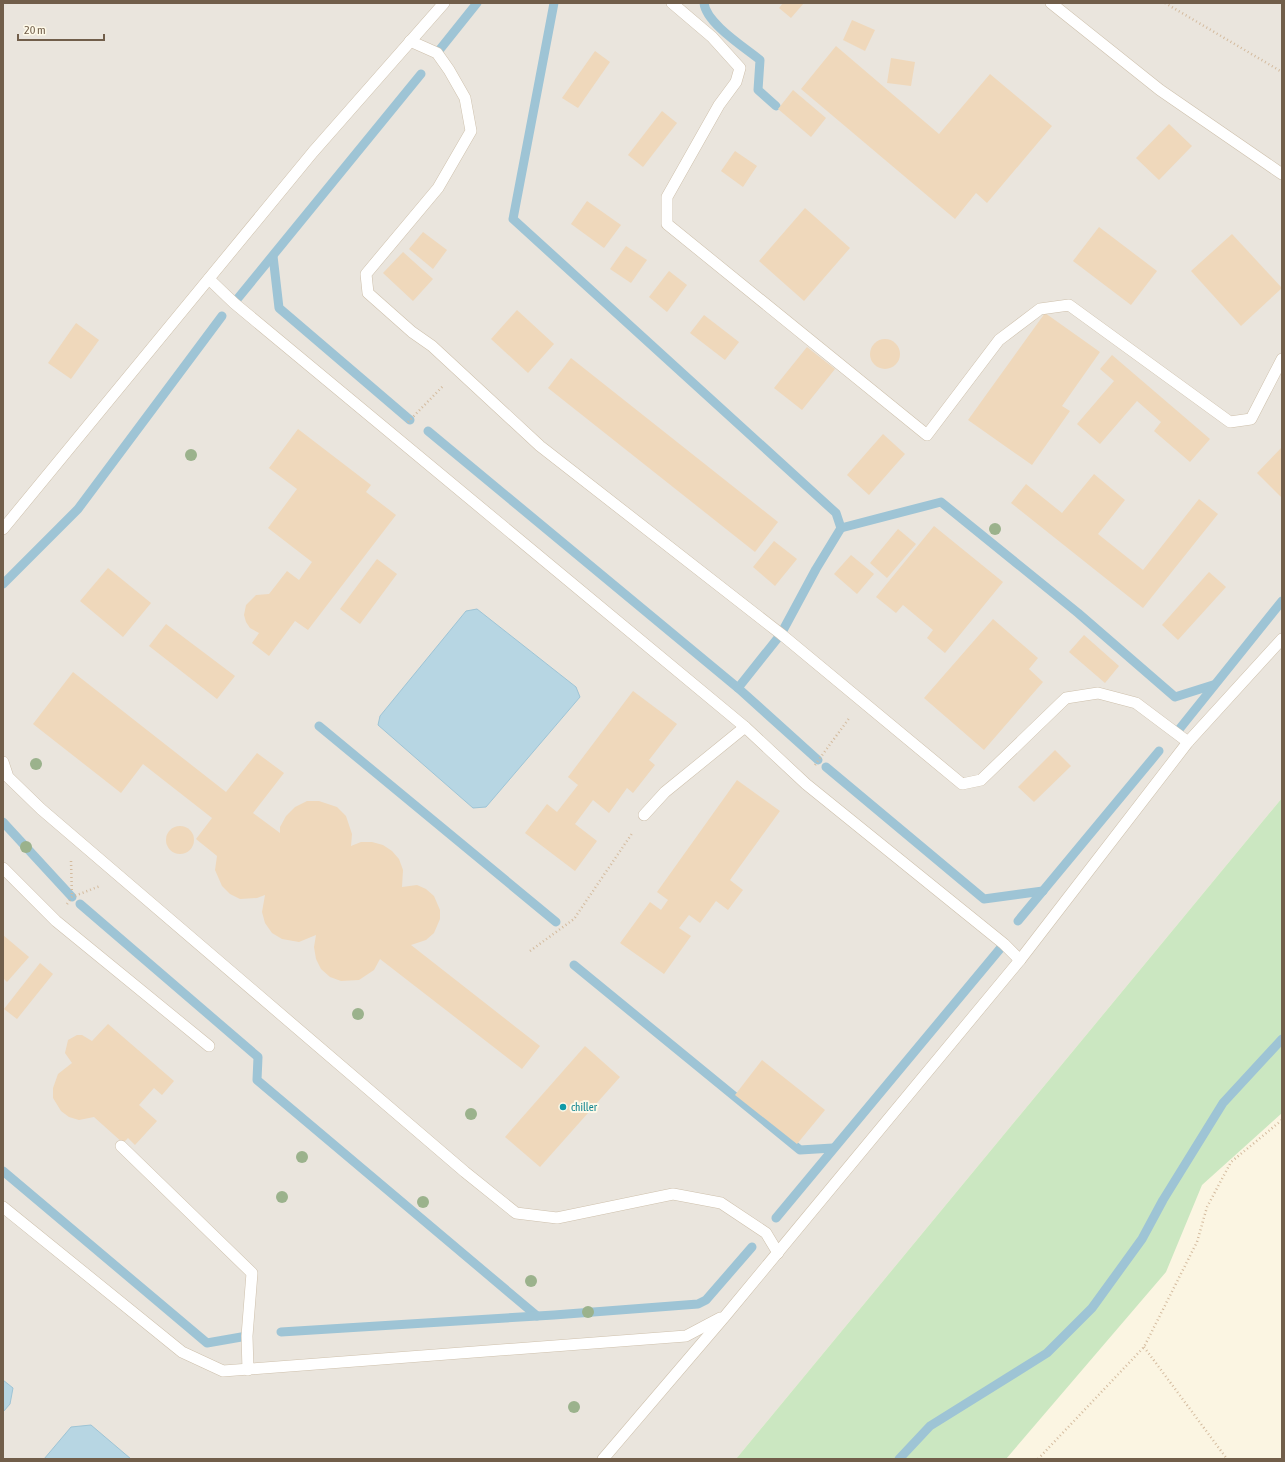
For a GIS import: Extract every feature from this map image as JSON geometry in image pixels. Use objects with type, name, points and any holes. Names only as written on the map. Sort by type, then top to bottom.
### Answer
[{"type":"lane","points":[[3,529],[313,152],[444,3]]},
{"type":"lane","points":[[672,3],[712,37],[740,68],[736,82],[719,105],[667,197],[667,224],[927,435],[998,340],[1040,309],[1069,305],[1230,422],[1251,419],[1282,359]]},
{"type":"lane","points":[[1051,3],[1160,90],[1282,174]]},
{"type":"lane","points":[[410,41],[437,53],[465,98],[471,131],[438,188],[366,274],[368,293],[412,332],[432,346],[540,446],[781,634],[962,784],[981,780],[1066,698],[1098,693],[1136,703],[1188,742]]},
{"type":"lane","points":[[209,279],[234,302],[397,436],[745,727],[806,784],[1004,944],[1020,960]]},
{"type":"lane","points":[[603,1459],[778,1253],[1020,960],[1188,742],[1282,639]]},
{"type":"lane","points":[[644,815],[665,792],[745,727]]},
{"type":"lane","points":[[3,762],[8,777],[69,833],[465,1172],[516,1213],[557,1218],[673,1194],[721,1203],[766,1233],[778,1253]]},
{"type":"lane","points":[[3,868],[56,921],[209,1046]]},
{"type":"lane","points":[[121,1146],[252,1273],[247,1336],[248,1370]]},
{"type":"lane","points":[[3,1207],[182,1352],[223,1371],[686,1336],[726,1315]]},
{"type":"path","points":[[1165,3],[1282,72]]},
{"type":"path","points":[[397,436],[410,420],[458,370]]},
{"type":"path","points":[[806,784],[818,760],[862,700]]},
{"type":"path","points":[[530,951],[574,919],[644,815]]},
{"type":"path","points":[[69,833],[72,897]]},
{"type":"path","points":[[56,921],[72,897],[122,878]]},
{"type":"path","points":[[1038,1459],[1144,1347],[1197,1242],[1207,1207],[1231,1162],[1282,1120]]},
{"type":"path","points":[[1144,1347],[1227,1459]]},
{"type":"shaded area","points":[[3,3],[1282,3],[1282,798],[736,1459],[3,1459]]},
{"type":"green space","points":[[1282,798],[1282,1113],[1202,1185],[1166,1272],[1006,1459],[736,1459]]},
{"type":"water","points":[[477,609],[576,687],[580,697],[486,807],[473,808],[378,725],[380,716],[466,611]]},
{"type":"water","points":[[3,1380],[13,1388],[10,1404],[3,1412]]},
{"type":"water","points":[[91,1425],[131,1459],[44,1459],[71,1427]]},
{"type":"building","points":[[783,3],[804,3],[791,18],[779,8]]},
{"type":"building","points":[[852,20],[875,30],[865,51],[843,40]]},
{"type":"building","points":[[836,46],[939,134],[990,74],[1052,126],[987,203],[976,193],[955,219],[801,89]]},
{"type":"building","points":[[595,51],[610,62],[578,108],[562,98]]},
{"type":"building","points":[[891,58],[915,62],[911,86],[887,83]]},
{"type":"building","points":[[793,90],[826,118],[811,137],[778,109]]},
{"type":"building","points":[[662,111],[677,123],[643,167],[628,155]]},
{"type":"building","points":[[1169,124],[1192,146],[1159,180],[1136,158]]},
{"type":"building","points":[[735,151],[757,166],[743,187],[721,171]]},
{"type":"building","points":[[587,201],[621,225],[604,248],[571,224]]},
{"type":"building","points":[[805,208],[850,248],[804,301],[759,261]]},
{"type":"building","points":[[1099,227],[1157,271],[1131,305],[1073,261]]},
{"type":"building","points":[[423,232],[447,250],[433,269],[409,249]]},
{"type":"building","points":[[1232,234],[1282,288],[1241,326],[1191,271]]},
{"type":"building","points":[[626,246],[647,260],[631,283],[610,269]]},
{"type":"building","points":[[403,252],[433,279],[413,301],[383,273]]},
{"type":"building","points":[[669,271],[687,285],[667,312],[649,297]]},
{"type":"building","points":[[517,310],[554,344],[528,373],[491,339]]},
{"type":"building","points":[[1045,313],[1100,352],[1062,406],[1070,411],[1032,465],[968,420]]},
{"type":"building","points":[[704,315],[739,342],[725,360],[690,333]]},
{"type":"building","points":[[76,323],[99,340],[71,379],[48,363]]},
{"type":"building","points":[[885,339],[896,343],[900,354],[896,365],[885,369],[874,365],[870,354],[874,343]]},
{"type":"building","points":[[807,347],[835,369],[802,410],[774,388]]},
{"type":"building","points":[[1112,355],[1210,439],[1190,462],[1154,431],[1161,422],[1137,401],[1100,444],[1077,424],[1114,381],[1100,369]]},
{"type":"building","points":[[571,358],[778,522],[755,552],[548,388]]},
{"type":"building","points":[[298,429],[371,485],[366,492],[396,515],[308,630],[295,621],[269,656],[252,643],[259,633],[250,628],[246,622],[244,615],[246,605],[256,595],[269,594],[287,571],[299,580],[312,562],[268,528],[297,489],[269,468]]},
{"type":"building","points":[[883,434],[905,454],[869,495],[847,475]]},
{"type":"building","points":[[1282,447],[1282,498],[1257,473]]},
{"type":"building","points":[[1094,474],[1125,500],[1098,534],[1143,570],[1199,499],[1218,514],[1143,608],[1011,503],[1026,484],[1062,513]]},
{"type":"building","points":[[934,526],[1003,582],[945,653],[927,638],[933,630],[903,605],[896,613],[876,597]]},
{"type":"building","points":[[898,529],[916,544],[887,578],[870,563]]},
{"type":"building","points":[[774,541],[797,559],[775,586],[753,567]]},
{"type":"building","points":[[851,555],[874,574],[857,594],[834,574]]},
{"type":"building","points":[[377,559],[397,574],[360,624],[340,609]]},
{"type":"building","points":[[108,568],[151,603],[123,637],[80,601]]},
{"type":"building","points":[[1209,572],[1226,587],[1178,640],[1162,625]]},
{"type":"building","points":[[993,619],[1038,658],[1029,669],[1043,682],[984,750],[924,698]]},
{"type":"building","points":[[166,624],[235,676],[217,699],[149,646]]},
{"type":"building","points":[[1084,635],[1119,666],[1105,683],[1069,652]]},
{"type":"building","points":[[73,672],[226,792],[257,753],[284,773],[253,813],[280,833],[280,827],[286,816],[295,807],[307,801],[319,801],[337,807],[346,816],[352,834],[351,846],[361,842],[372,842],[383,845],[392,851],[399,859],[403,870],[402,887],[417,885],[426,889],[434,896],[440,910],[440,919],[434,933],[426,940],[411,945],[540,1046],[522,1069],[380,959],[374,970],[359,980],[341,981],[330,977],[321,969],[316,959],[314,947],[316,935],[299,942],[282,939],[272,933],[265,923],[262,912],[265,895],[257,898],[240,899],[230,894],[222,886],[215,870],[217,856],[196,839],[212,818],[143,764],[121,793],[33,724]]},
{"type":"building","points":[[633,691],[677,724],[649,760],[655,765],[633,793],[627,788],[609,813],[593,800],[575,824],[597,841],[575,871],[525,833],[547,804],[557,812],[578,785],[568,777]]},
{"type":"building","points":[[1055,750],[1071,766],[1034,802],[1018,787]]},
{"type":"building","points":[[737,780],[780,811],[730,880],[743,890],[728,910],[716,901],[700,923],[689,915],[679,928],[691,936],[664,974],[620,943],[650,902],[661,910],[668,900],[657,892]]},
{"type":"building","points":[[180,826],[190,830],[194,840],[190,850],[180,854],[170,850],[166,840],[170,830]]},
{"type":"building","points":[[3,935],[29,957],[7,982],[3,978]]},
{"type":"building","points":[[40,963],[53,974],[17,1019],[4,1009]]},
{"type":"building","points":[[108,1024],[174,1081],[162,1095],[154,1088],[139,1105],[157,1121],[135,1145],[128,1138],[123,1143],[94,1117],[79,1120],[69,1117],[61,1111],[53,1098],[53,1088],[58,1074],[72,1063],[65,1053],[68,1040],[77,1035],[82,1035],[92,1041]]},
{"type":"building","name":"chiller","points":[[585,1046],[620,1077],[540,1167],[505,1137]]},
{"type":"building","points":[[762,1060],[825,1110],[797,1144],[735,1095]]},
{"type":"waterway","points":[[437,53],[477,3]]},
{"type":"waterway","points":[[554,3],[513,219],[836,513],[841,528],[816,569],[781,634],[738,688]]},
{"type":"waterway","points":[[704,3],[706,11],[711,19],[736,42],[760,60],[758,90],[776,106]]},
{"type":"waterway","points":[[234,303],[421,74]]},
{"type":"waterway","points":[[273,256],[279,308],[410,420]]},
{"type":"waterway","points":[[3,584],[78,509],[222,316]]},
{"type":"waterway","points":[[428,431],[738,688],[818,760]]},
{"type":"waterway","points":[[841,528],[941,502],[1078,613],[1175,697],[1213,685]]},
{"type":"waterway","points":[[1177,732],[1282,601]]},
{"type":"waterway","points":[[319,726],[556,922]]},
{"type":"waterway","points":[[1018,921],[1159,751]]},
{"type":"waterway","points":[[826,767],[984,899],[1043,891]]},
{"type":"waterway","points":[[3,822],[72,897]]},
{"type":"waterway","points":[[80,904],[258,1057],[257,1080],[537,1316]]},
{"type":"waterway","points":[[776,1218],[1004,944]]},
{"type":"waterway","points":[[574,965],[800,1150],[833,1148]]},
{"type":"waterway","points":[[899,1459],[930,1426],[1047,1353],[1092,1308],[1142,1239],[1163,1200],[1223,1103],[1282,1039]]},
{"type":"waterway","points":[[3,1171],[207,1343],[247,1336]]},
{"type":"waterway","points":[[281,1332],[554,1315],[698,1304],[706,1300],[752,1247]]},
{"type":"place","name":"chiller","points":[[563,1107]]}]
